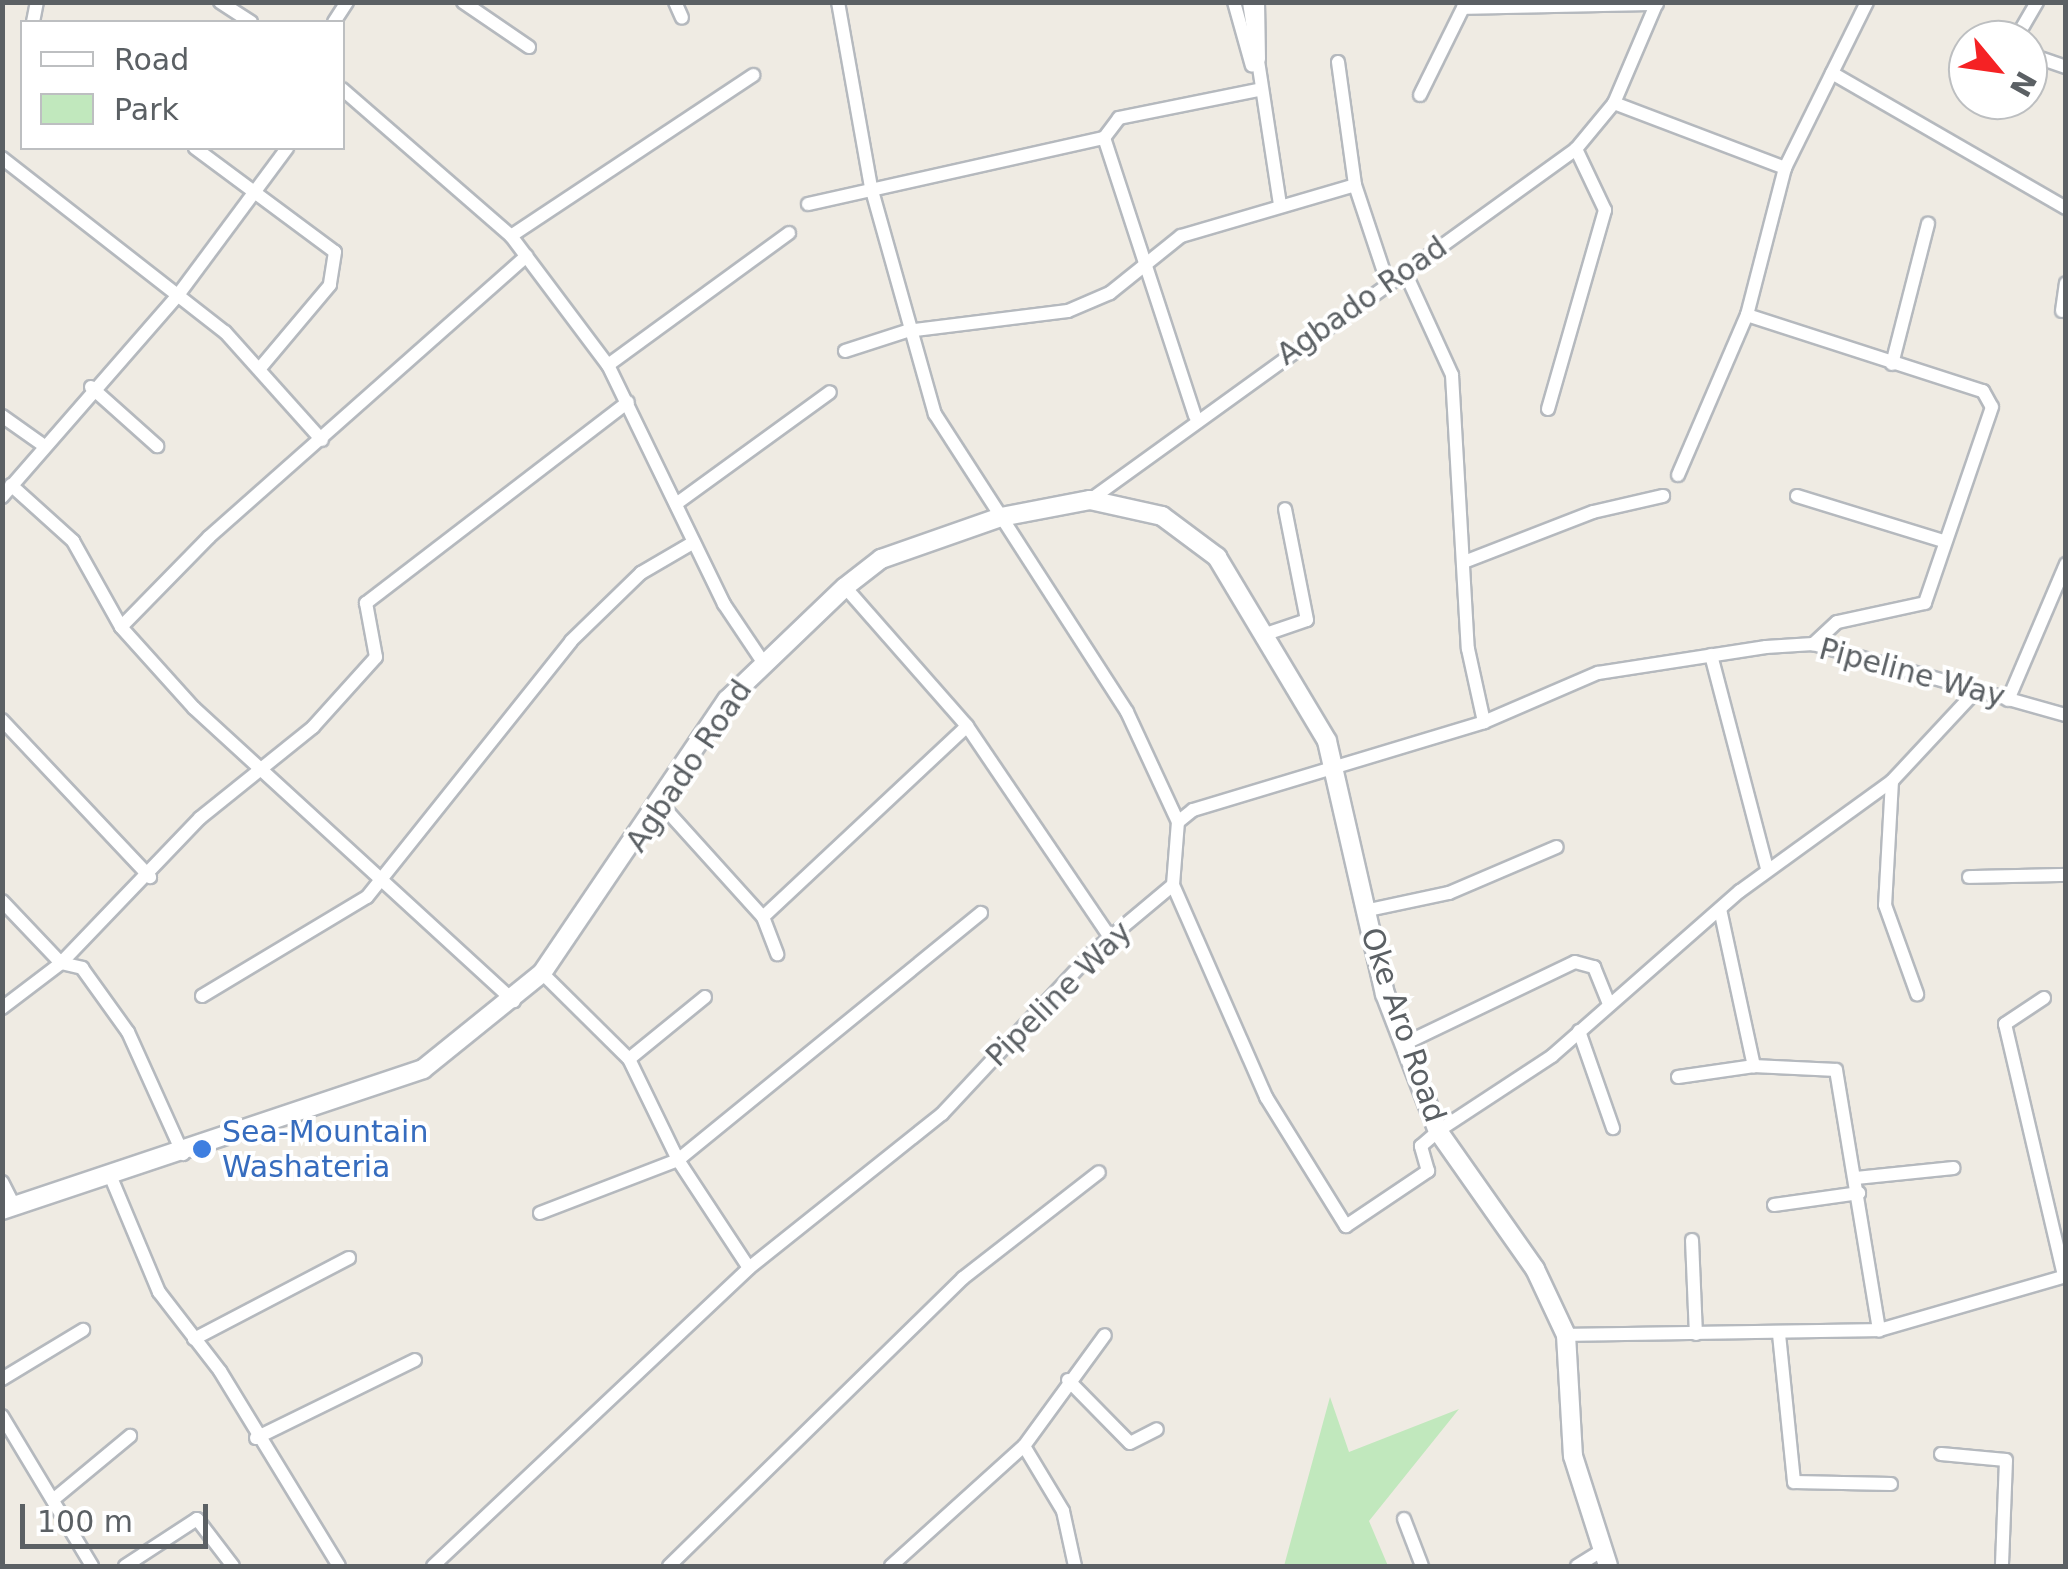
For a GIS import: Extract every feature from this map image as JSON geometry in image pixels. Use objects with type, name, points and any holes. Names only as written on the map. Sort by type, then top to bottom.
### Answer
[{"type":"main road","name":"Agbado Road","points":[[8,1208],[183,1154],[422,1069],[514,1001],[542,973],[659,802],[762,662],[844,586],[881,558],[1001,517],[1090,500]]},
{"type":"main road","name":"Oke Aro Road","points":[[1090,500],[1162,516],[1196,536],[1266,634],[1336,766],[1364,911],[1438,1131],[1535,1268],[1566,1335],[1573,1456],[1604,1559]]},
{"type":"street","points":[[220,2],[248,20]]},
{"type":"street","points":[[463,2],[529,46]]},
{"type":"street","points":[[675,2],[682,18]]},
{"type":"street","points":[[838,2],[871,187],[907,331],[935,414],[1127,712],[1178,822],[1173,885],[1266,1097],[1346,1226],[1428,1171],[1421,1146],[1438,1131],[1579,1031],[1768,870],[1892,781],[1977,690]]},
{"type":"street","points":[[1234,2],[1256,74]]},
{"type":"street","points":[[1249,2],[1258,90],[1280,205]]},
{"type":"street","points":[[1256,74],[1258,2]]},
{"type":"street","points":[[1678,476],[1747,316],[1784,168],[1867,2]]},
{"type":"street","points":[[1420,95],[1463,8],[1657,3]]},
{"type":"street","name":"Agbado Road","points":[[1090,500],[1195,416],[1576,149],[1614,103],[1657,3]]},
{"type":"street","points":[[1338,62],[1355,186],[1387,281]]},
{"type":"street","points":[[1832,73],[2066,208]]},
{"type":"street","points":[[512,236],[753,75]]},
{"type":"street","points":[[808,204],[1104,138],[1118,118],[1258,90]]},
{"type":"street","points":[[345,91],[512,236],[608,365],[694,542],[762,662]]},
{"type":"street","points":[[1614,103],[1784,168]]},
{"type":"street","points":[[1104,138],[1195,416]]},
{"type":"street","points":[[1548,409],[1605,210],[1576,149]]},
{"type":"street","points":[[198,150],[258,191],[334,252],[338,268],[261,366]]},
{"type":"street","points":[[286,150],[178,295],[91,387],[7,491],[73,541],[121,627],[264,771],[514,1001]]},
{"type":"street","points":[[6,167],[178,295],[261,366],[322,440]]},
{"type":"street","points":[[845,351],[907,331],[1058,314],[1110,293],[1181,236],[1355,186]]},
{"type":"street","points":[[1892,364],[1928,224]]},
{"type":"street","points":[[608,365],[790,233]]},
{"type":"street","points":[[121,627],[527,256]]},
{"type":"street","points":[[1404,270],[1452,375],[1464,562],[1484,722]]},
{"type":"street","points":[[2062,311],[2066,283]]},
{"type":"street","points":[[1747,316],[1990,398],[1925,603],[1837,622],[1813,644]]},
{"type":"street","points":[[91,387],[157,446]]},
{"type":"street","points":[[676,504],[830,392]]},
{"type":"street","points":[[2,1008],[62,962],[150,877],[200,818],[264,771],[376,657],[366,603],[628,402]]},
{"type":"street","points":[[2,416],[43,445]]},
{"type":"street","points":[[1464,562],[1593,512],[1663,496]]},
{"type":"street","points":[[1797,496],[1943,541]]},
{"type":"street","points":[[1266,634],[1307,620],[1284,509]]},
{"type":"street","points":[[202,996],[358,904],[571,641],[641,573],[694,542]]},
{"type":"street","points":[[2008,700],[2064,571]]},
{"type":"street","points":[[844,586],[967,726],[1110,937]]},
{"type":"street","name":"Pipeline Way","points":[[1178,822],[1336,766],[1484,722],[1564,684],[1711,656],[1813,644],[2066,715]]},
{"type":"street","points":[[1711,656],[1768,870]]},
{"type":"street","points":[[2,720],[150,877]]},
{"type":"street","points":[[763,918],[967,726]]},
{"type":"street","points":[[1892,781],[1885,905],[1916,994]]},
{"type":"street","points":[[659,802],[763,918],[778,954]]},
{"type":"street","points":[[1364,911],[1449,893],[1557,847]]},
{"type":"street","points":[[1969,877],[2066,875]]},
{"type":"street","name":"Pipeline Way","points":[[433,1566],[749,1268],[942,1114],[1110,937],[1173,885]]},
{"type":"street","points":[[2,901],[62,962],[82,968],[128,1032],[183,1154]]},
{"type":"street","points":[[1720,909],[1754,1066]]},
{"type":"street","points":[[540,1213],[678,1160],[981,912]]},
{"type":"street","points":[[1406,1043],[1576,962],[1594,968],[1609,1004]]},
{"type":"street","points":[[542,973],[629,1059],[678,1160],[749,1268]]},
{"type":"street","points":[[629,1059],[705,996]]},
{"type":"street","points":[[1566,1335],[1879,1330],[2064,1276],[2005,1024],[2044,998]]},
{"type":"street","points":[[1579,1031],[1613,1128]]},
{"type":"street","points":[[1678,1077],[1754,1066],[1836,1070],[1879,1330]]},
{"type":"street","points":[[1856,1178],[1953,1168]]},
{"type":"street","points":[[669,1566],[963,1278],[1099,1172]]},
{"type":"street","points":[[110,1175],[159,1292],[194,1339],[339,1566]]},
{"type":"street","points":[[2,1182],[8,1208]]},
{"type":"street","points":[[1774,1205],[1858,1193]]},
{"type":"street","points":[[1692,1240],[1696,1334]]},
{"type":"street","points":[[194,1339],[349,1258]]},
{"type":"street","points":[[2,1379],[82,1330]]},
{"type":"street","points":[[1779,1334],[1794,1482],[1892,1484]]},
{"type":"street","points":[[891,1566],[913,1562],[1024,1446],[1068,1380],[1105,1335]]},
{"type":"street","points":[[256,1438],[415,1360]]},
{"type":"street","points":[[1068,1380],[1130,1444],[1157,1429]]},
{"type":"street","points":[[2,1416],[92,1566]]},
{"type":"street","points":[[54,1499],[130,1436]]},
{"type":"street","points":[[1024,1446],[1063,1510],[1075,1566]]},
{"type":"street","points":[[1941,1454],[2006,1460],[2002,1566]]},
{"type":"street","points":[[125,1566],[197,1519],[233,1566]]},
{"type":"street","points":[[1404,1519],[1422,1566]]},
{"type":"street","points":[[1577,1566],[1604,1559]]},
{"type":"green space","points":[[1330,1397],[1349,1452],[1459,1409],[1369,1521],[1388,1566],[1284,1566]]},
{"type":"place","name":"Sea-Mountain Washateria","points":[[202,1149]]}]
